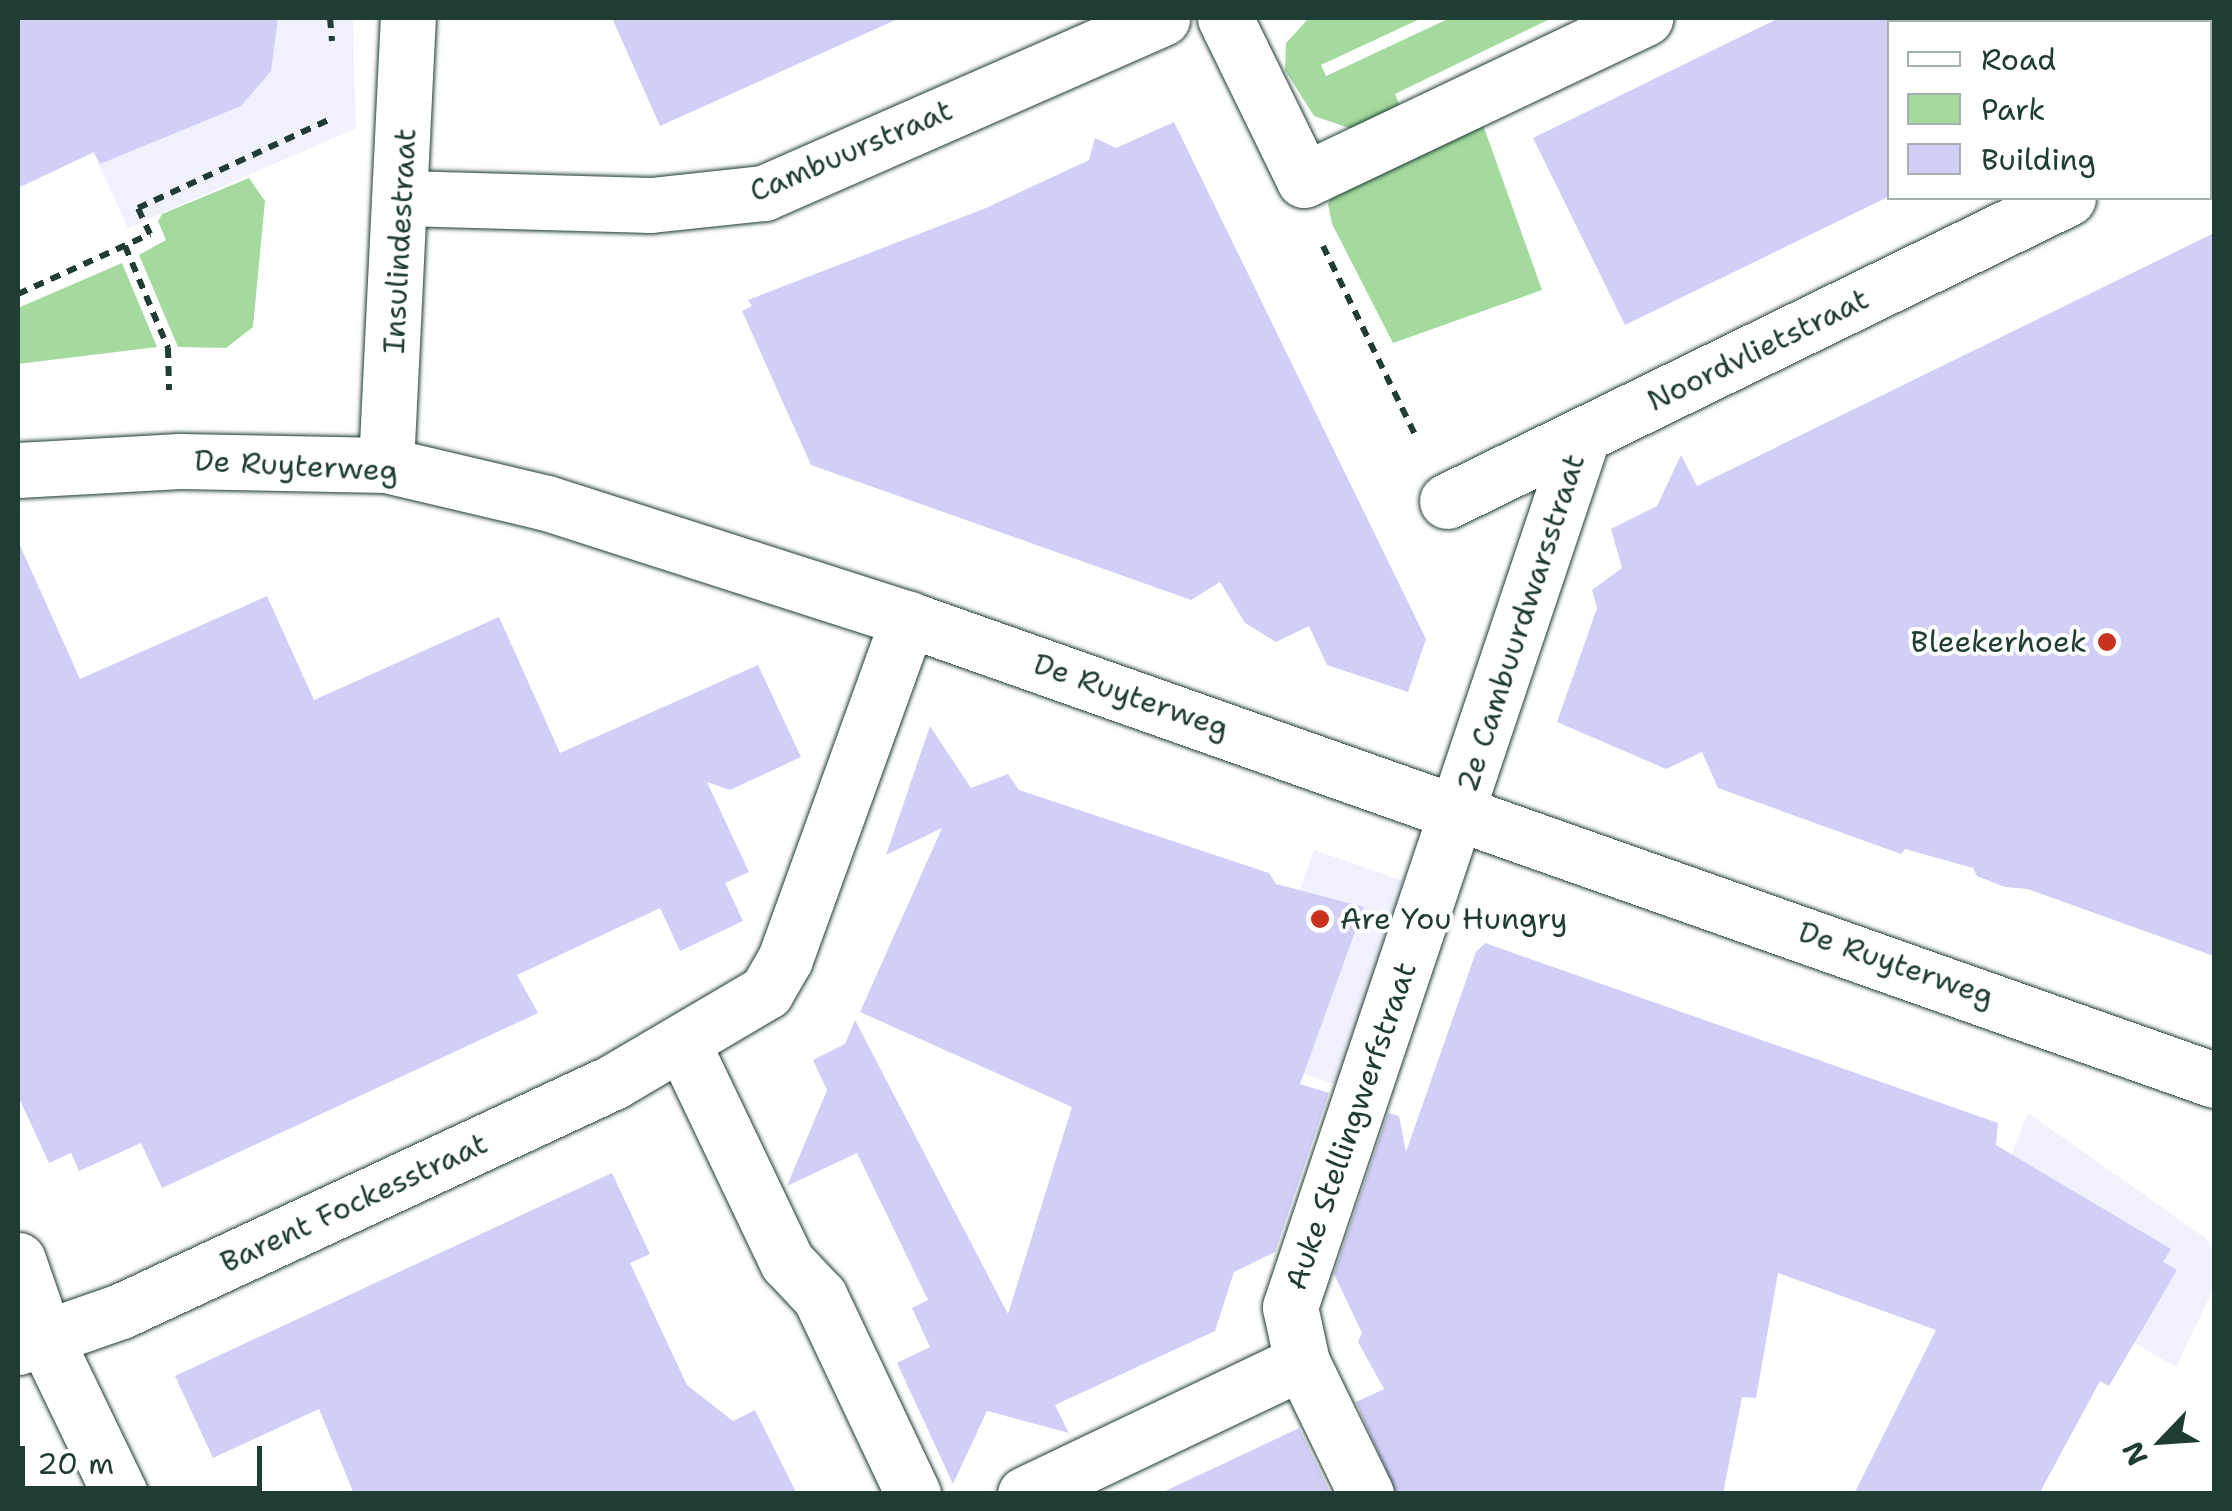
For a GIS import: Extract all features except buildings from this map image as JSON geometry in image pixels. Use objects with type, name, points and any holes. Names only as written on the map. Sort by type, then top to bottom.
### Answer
[{"type":"street","name":"Insulindestraat","points":[[386,465],[408,116],[408,18]]},
{"type":"street","name":"Cambuurstraat","points":[[403,198],[651,206],[764,193],[1162,18]]},
{"type":"street","points":[[1225,18],[1304,180],[1646,18]]},
{"type":"street","name":"Noordvlietstraat","points":[[1448,501],[2064,200]]},
{"type":"street","name":"2e Cambuurdwarsstraat","points":[[1459,811],[1584,435]]},
{"type":"street","name":"De Ruyterweg","points":[[18,470],[170,461],[386,465],[547,504],[908,619],[2214,1080]]},
{"type":"street","name":"Barent Fockesstraat","points":[[31,1342],[121,1312],[613,1082],[766,992],[785,959],[908,619]]},
{"type":"street","name":"Auke Stellingwerfstraat","points":[[1366,1494],[1302,1362],[1290,1307],[1459,811]]},
{"type":"street","points":[[682,1042],[788,1262],[820,1296],[913,1494]]},
{"type":"street","points":[[18,1260],[31,1342],[120,1494]]},
{"type":"street","points":[[1025,1494],[1302,1362]]},
{"type":"path","points":[[18,294],[150,234],[138,208],[301,133],[337,117],[408,116]]},
{"type":"path","points":[[1304,180],[1309,220],[1448,501]]},
{"type":"path","points":[[124,246],[168,348],[170,461]]},
{"type":"shaded area","points":[[32,18],[353,18],[356,128],[128,228]]},
{"type":"shaded area","points":[[1314,850],[1404,881],[1335,1084],[1243,1054]]},
{"type":"shaded area","points":[[2028,1113],[2207,1239],[2214,1255],[2214,1288],[2176,1367],[1973,1250]]},
{"type":"green space","points":[[1309,18],[1422,18],[1321,65],[1326,76],[1450,18],[1552,18],[1395,94],[1401,109],[1355,130],[1314,116],[1285,70],[1286,43]]},
{"type":"green space","points":[[1481,119],[1542,290],[1393,343],[1332,224],[1328,204],[1332,196]]},
{"type":"green space","points":[[249,178],[265,201],[253,327],[226,348],[178,347],[139,255],[166,240],[158,221],[162,214]]},
{"type":"green space","points":[[122,263],[157,347],[18,364],[18,308]]},
{"type":"place","name":"Bleekerhoek","points":[[2107,642]]},
{"type":"place","name":"Are You Hungry","points":[[1320,919]]}]
